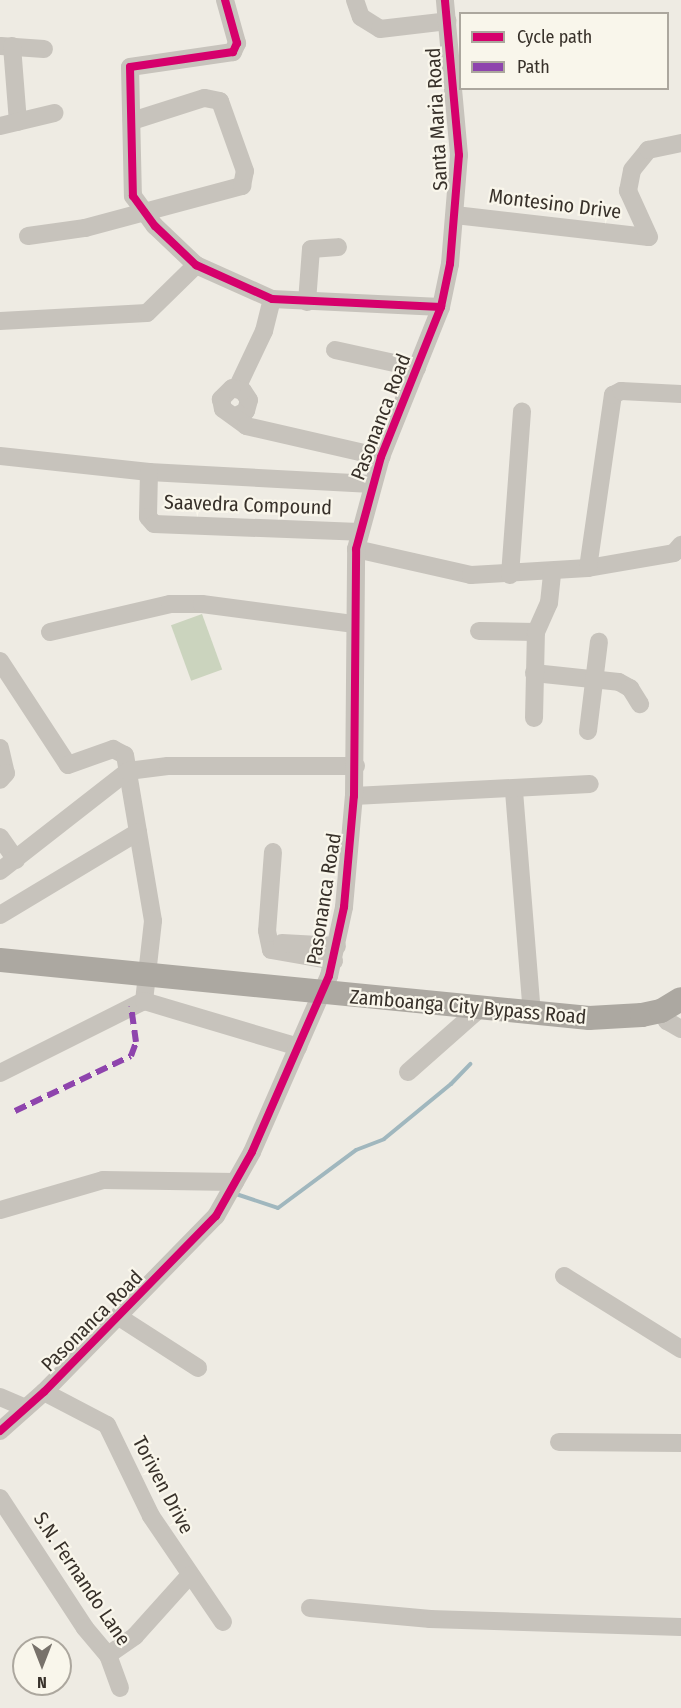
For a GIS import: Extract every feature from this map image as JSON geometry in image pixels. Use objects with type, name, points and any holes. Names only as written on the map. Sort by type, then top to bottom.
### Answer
[{"type":"main road","name":"Zamboanga City Bypass Road","points":[[0,960],[532,1014],[619,1018],[671,1005]]},
{"type":"street","points":[[225,0],[237,43],[233,52],[130,67],[131,184],[134,196],[145,211],[196,265],[272,299],[441,307]]},
{"type":"street","points":[[355,0],[361,17],[380,29],[448,21]]},
{"type":"street","name":"Santa Maria Road","points":[[441,307],[455,215],[459,155],[445,0]]},
{"type":"street","points":[[44,49],[6,46],[9,124],[54,113]]},
{"type":"street","points":[[28,236],[85,228],[236,189],[245,179],[245,171],[220,101],[204,98],[132,120]]},
{"type":"street","name":"Montesino Drive","points":[[455,215],[649,237],[631,202],[628,191],[632,170],[648,150],[681,143]]},
{"type":"street","points":[[307,302],[311,249],[338,247]]},
{"type":"street","points":[[0,321],[147,313],[196,265]]},
{"type":"street","points":[[272,299],[264,331],[237,388],[247,395],[249,406],[236,416],[252,428],[381,457]]},
{"type":"street","name":"Pasonanca Road","points":[[0,1431],[44,1392],[194,1243],[216,1216],[235,1182],[323,994],[335,954],[354,796],[356,766],[353,624],[357,540],[381,457],[441,307]]},
{"type":"street","points":[[334,350],[417,368]]},
{"type":"street","points":[[588,568],[613,395],[621,391],[681,394]]},
{"type":"street","points":[[510,574],[522,411]]},
{"type":"street","points":[[0,456],[149,472],[372,484]]},
{"type":"street","name":"Saavedra Compound","points":[[149,472],[148,517],[154,524],[357,540],[453,573],[510,574],[588,568],[674,554],[681,544]]},
{"type":"street","points":[[534,718],[536,632],[549,603],[552,572]]},
{"type":"street","points":[[50,632],[170,604],[202,604],[353,624]]},
{"type":"street","points":[[479,631],[536,632]]},
{"type":"street","points":[[588,731],[599,642]]},
{"type":"street","points":[[0,661],[68,765],[113,749],[125,755],[153,921],[144,1001]]},
{"type":"street","points":[[534,674],[625,684],[640,704]]},
{"type":"street","points":[[0,748],[6,773],[0,780]]},
{"type":"street","points":[[0,871],[128,771],[168,766],[356,766]]},
{"type":"street","points":[[354,796],[514,791],[590,784]]},
{"type":"street","points":[[514,791],[532,1014]]},
{"type":"street","points":[[0,915],[138,832]]},
{"type":"street","points":[[0,837],[16,860]]},
{"type":"street","points":[[273,852],[268,943],[335,954]]},
{"type":"street","points":[[0,1073],[144,1001],[298,1047]]},
{"type":"street","points":[[671,1005],[667,1021],[681,1029]]},
{"type":"street","points":[[408,1072],[478,1010]]},
{"type":"street","points":[[0,1210],[103,1180],[235,1182]]},
{"type":"street","points":[[564,1276],[681,1349]]},
{"type":"street","points":[[118,1317],[198,1368]]},
{"type":"street","name":"Toriven Drive","points":[[44,1392],[107,1425],[146,1506],[189,1576],[224,1622]]},
{"type":"street","points":[[0,1396],[26,1408]]},
{"type":"street","points":[[559,1442],[681,1443]]},
{"type":"street","name":"S.N. Fernando Lane","points":[[0,1498],[85,1628],[108,1655],[120,1688]]},
{"type":"street","points":[[108,1655],[135,1636],[189,1576]]},
{"type":"street","points":[[310,1608],[451,1620],[681,1628]]},
{"type":"green space","points":[[202,614],[222,669],[191,681],[171,625]]},
{"type":"waterway","points":[[236,1194],[278,1208],[356,1150],[384,1139],[451,1084],[470,1064]]},
{"type":"marked path","points":[[15,1111],[131,1056],[136,1042],[131,1006]]},
{"type":"cycle path","points":[[225,0],[237,43],[233,52],[130,67],[133,196],[155,226],[196,265],[272,299],[441,307]]},
{"type":"cycle path","points":[[0,1431],[44,1392],[216,1216],[252,1152],[329,976],[344,907],[354,796],[356,549],[381,457],[441,307],[450,264],[459,155],[445,0]]}]
